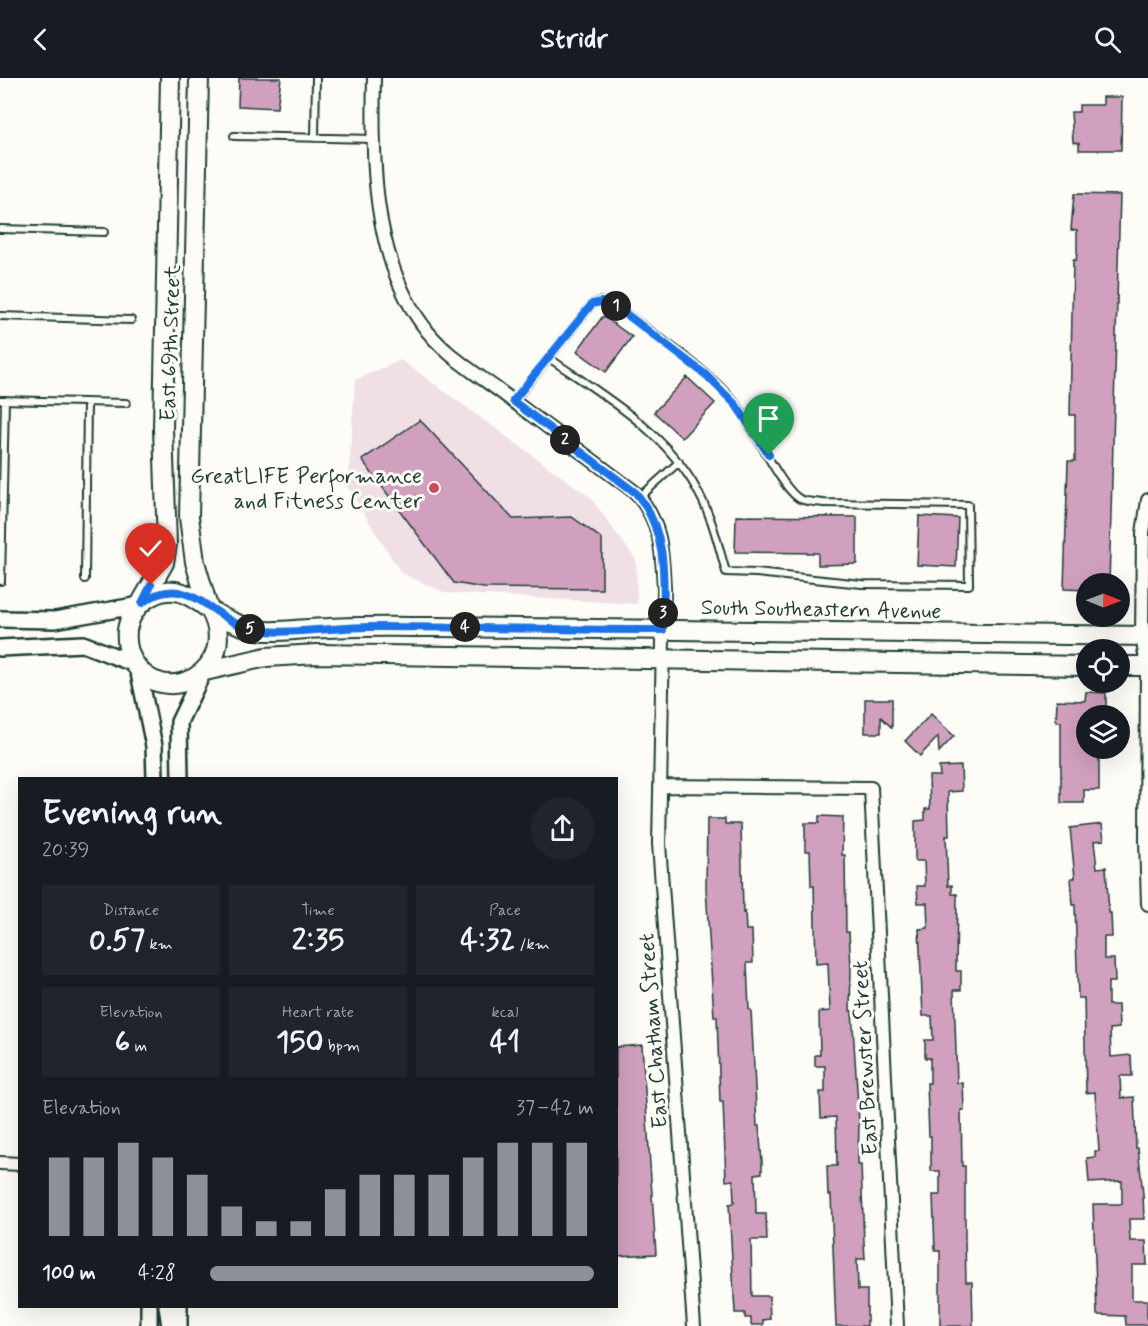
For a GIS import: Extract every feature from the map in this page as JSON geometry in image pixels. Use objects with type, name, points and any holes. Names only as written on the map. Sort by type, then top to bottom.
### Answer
[{"type":"main road","name":"East 69th Street","points":[[141,604],[164,563],[166,544],[163,429],[170,78]]},
{"type":"main road","name":"East 69th Street","points":[[199,78],[189,517],[195,562],[209,608]]},
{"type":"main road","points":[[203,672],[212,662],[219,641],[219,630],[209,608],[193,596],[172,591],[151,596],[141,604],[129,621],[127,632],[130,654],[136,666],[154,680],[174,684],[184,682],[203,672],[266,657],[317,654],[1076,666]]},
{"type":"main road","name":"South Southeastern Avenue","points":[[209,608],[246,628],[264,631],[357,627],[1145,636]]},
{"type":"main road","points":[[1130,666],[1148,666]]},
{"type":"street","points":[[374,78],[375,139],[383,234],[394,271],[408,303],[422,325],[440,344],[640,497]]},
{"type":"street","name":"East Chatham Street","points":[[640,497],[650,510],[662,549],[660,874],[694,1326]]},
{"type":"street","points":[[1148,500],[1143,533],[1145,636],[1148,666],[1148,904]]},
{"type":"street","points":[[0,619],[55,620],[141,604]]},
{"type":"street","points":[[0,648],[83,644],[136,666],[151,728],[155,777]]},
{"type":"street","points":[[180,777],[179,722],[203,672]]},
{"type":"street","name":"East Brewster Street","points":[[660,786],[871,788],[897,1326]]},
{"type":"street","points":[[0,1164],[18,1164]]},
{"type":"street","points":[[149,1308],[149,1326]]},
{"type":"street","points":[[167,1308],[170,1326]]},
{"type":"street","points":[[179,1308],[179,1326]]},
{"type":"lane","points":[[315,138],[316,78]]},
{"type":"lane","points":[[234,136],[375,139]]},
{"type":"lane","points":[[0,229],[104,232]]},
{"type":"lane","points":[[513,401],[592,304],[601,302],[613,304],[706,375],[736,405],[769,455],[786,488],[801,499],[823,503],[968,506],[969,585],[862,584],[726,572],[712,523],[698,491],[680,462],[647,426],[549,358]]},
{"type":"lane","points":[[0,316],[131,320]]},
{"type":"lane","points":[[0,581],[3,400],[126,403]]},
{"type":"lane","points":[[85,579],[87,402]]},
{"type":"lane","points":[[640,497],[680,462]]},
{"type":"shaded area","points":[[401,360],[590,497],[636,560],[637,604],[446,593],[401,573],[348,488],[355,380]]},
{"type":"building","points":[[239,78],[281,78],[277,108],[238,106]]},
{"type":"building","points":[[1103,97],[1122,97],[1121,150],[1079,150],[1079,143],[1073,142],[1071,112],[1079,112],[1079,105],[1103,105]]},
{"type":"building","points":[[1074,194],[1120,195],[1109,573],[1076,573],[1076,590],[1064,589],[1068,461],[1075,461],[1075,415],[1070,415],[1073,260],[1076,260],[1077,253],[1077,230],[1071,230]]},
{"type":"building","points":[[603,316],[632,337],[606,372],[577,351]]},
{"type":"building","points":[[687,377],[715,403],[682,438],[654,412]]},
{"type":"building","name":"GreatLIFE Performance and Fitness Center","points":[[420,420],[513,519],[572,517],[602,539],[602,589],[484,588],[454,583],[362,460]]},
{"type":"building","points":[[736,516],[857,517],[857,564],[818,565],[818,553],[735,552]]},
{"type":"building","points":[[919,516],[958,518],[956,567],[917,565]]},
{"type":"building","points":[[1086,693],[1106,693],[1106,705],[1076,705],[1076,759],[1099,759],[1099,790],[1084,790],[1084,803],[1061,803],[1061,722],[1056,722],[1057,700],[1085,701]]},
{"type":"building","points":[[865,699],[892,699],[892,728],[881,717],[881,733],[865,733]]},
{"type":"building","points":[[931,714],[954,736],[939,752],[938,737],[920,756],[905,741]]},
{"type":"building","points":[[961,766],[962,791],[948,792],[949,836],[946,836],[948,886],[952,885],[952,894],[957,894],[956,971],[961,971],[961,990],[954,990],[957,1083],[963,1083],[964,1110],[961,1110],[962,1166],[965,1166],[966,1282],[972,1282],[973,1326],[940,1326],[940,1251],[935,1251],[933,1195],[940,1195],[940,1171],[931,1171],[927,1083],[930,1083],[930,1058],[925,1058],[925,1040],[933,1040],[932,1016],[923,1016],[919,929],[928,928],[927,903],[918,903],[917,886],[925,886],[924,861],[915,861],[915,821],[925,820],[925,809],[930,809],[929,776],[940,776],[939,767]]},
{"type":"building","points":[[819,816],[843,817],[842,855],[845,855],[846,932],[849,932],[850,1011],[852,1011],[859,1121],[858,1165],[861,1165],[865,1259],[857,1259],[858,1290],[867,1290],[867,1326],[836,1326],[831,1195],[828,1195],[827,1166],[837,1166],[836,1117],[821,1118],[820,1092],[825,1092],[825,1066],[815,1066],[815,1055],[820,1055],[819,1012],[830,1011],[828,963],[816,964],[814,886],[811,886],[810,851],[805,851],[805,823],[819,823]]},
{"type":"building","points":[[707,819],[725,819],[725,824],[741,824],[743,913],[745,912],[746,930],[752,930],[753,963],[747,963],[749,1010],[751,1010],[757,1126],[759,1126],[762,1162],[762,1173],[755,1174],[756,1214],[766,1214],[767,1240],[751,1240],[752,1296],[769,1296],[770,1319],[763,1320],[763,1325],[751,1325],[751,1318],[745,1318],[745,1313],[735,1313],[729,1204],[734,1203],[733,1180],[726,1181],[723,1102],[720,1102],[717,1017],[714,1017],[706,888]]},
{"type":"building","points":[[1102,824],[1104,840],[1094,841],[1097,868],[1106,867],[1112,937],[1104,937],[1104,959],[1114,959],[1115,982],[1108,982],[1108,1005],[1118,1005],[1119,1028],[1110,1029],[1111,1057],[1131,1055],[1132,1076],[1120,1076],[1121,1098],[1134,1097],[1136,1148],[1138,1148],[1143,1194],[1144,1219],[1129,1219],[1130,1241],[1146,1241],[1147,1265],[1132,1265],[1132,1300],[1147,1300],[1147,1325],[1126,1325],[1125,1316],[1097,1315],[1093,1204],[1122,1204],[1122,1181],[1089,1183],[1087,1158],[1095,1157],[1095,1151],[1099,1151],[1095,1092],[1086,1093],[1084,998],[1078,998],[1075,905],[1073,905],[1071,878],[1075,878],[1070,828]]},
{"type":"building","points":[[642,1045],[656,1254],[618,1256],[618,1047]]},
{"type":"place","name":"GreatLIFE Performance and Fitness Center","points":[[434,488]]},
{"type":"route","points":[[151,585],[142,603],[161,592],[183,592],[203,602],[210,610],[246,628],[264,631],[357,627],[663,630],[662,549],[650,510],[636,493],[513,401],[592,304],[601,302],[613,304],[706,375],[736,405],[769,455]]}]
